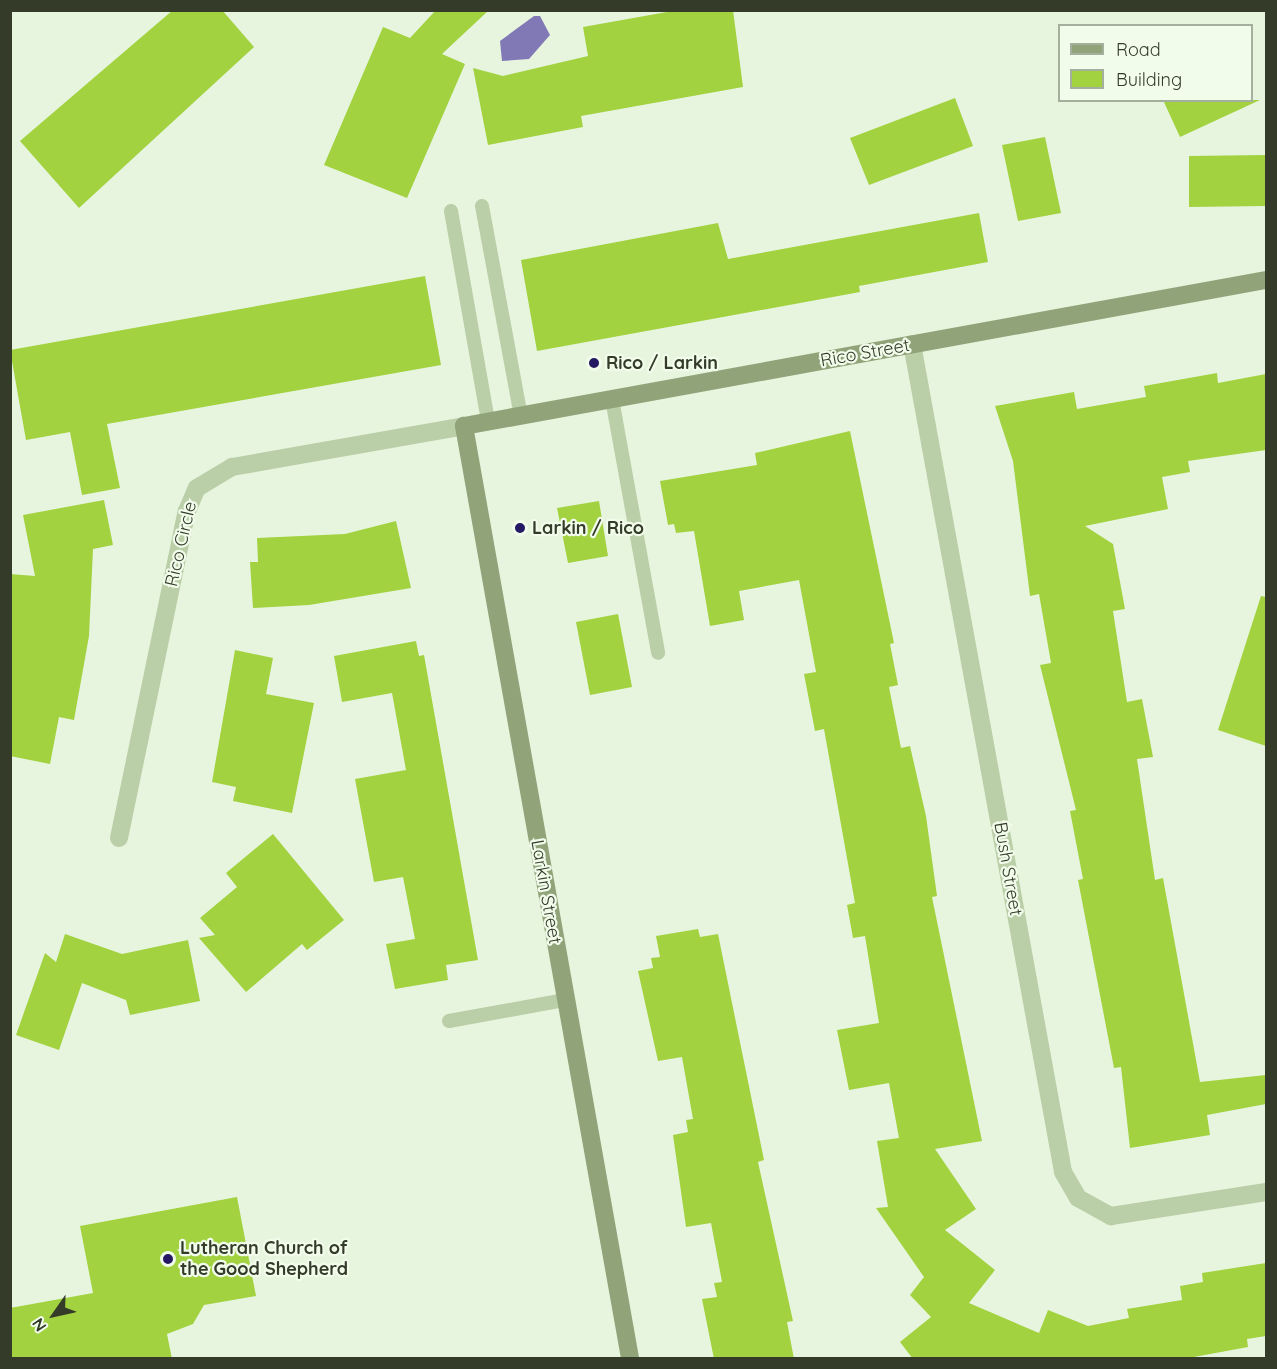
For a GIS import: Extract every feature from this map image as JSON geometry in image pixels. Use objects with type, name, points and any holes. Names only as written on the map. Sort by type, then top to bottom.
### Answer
[{"type":"street","name":"Rico Street","points":[[464,426],[1266,280]]},
{"type":"street","name":"Bush Street","points":[[912,344],[1063,1172],[1078,1198],[1111,1216],[1266,1192]]},
{"type":"street","name":"Rico Circle","points":[[119,838],[187,511],[196,488],[231,467],[464,426]]},
{"type":"street","name":"Larkin Street","points":[[464,426],[630,1359]]},
{"type":"lane","points":[[482,206],[521,416]]},
{"type":"lane","points":[[451,212],[488,422]]},
{"type":"lane","points":[[612,399],[658,653]]},
{"type":"lane","points":[[449,1021],[565,1000]]},
{"type":"shaded area","points":[[534,16],[540,16],[550,35],[529,59],[502,61],[500,41]]},
{"type":"building","points":[[173,10],[222,10],[254,47],[79,208],[20,141]]},
{"type":"building","points":[[436,10],[489,10],[442,54],[465,64],[407,198],[324,165],[383,27],[410,38]]},
{"type":"building","points":[[678,10],[733,10],[743,87],[581,116],[583,127],[488,145],[473,68],[503,76],[588,56],[583,27]]},
{"type":"building","points":[[955,98],[973,146],[869,185],[850,138]]},
{"type":"building","points":[[1253,100],[1260,100],[1180,137],[1164,102],[1253,102]]},
{"type":"building","points":[[1045,137],[1061,213],[1018,221],[1002,145]]},
{"type":"building","points":[[1266,155],[1266,206],[1189,207],[1189,156]]},
{"type":"building","points":[[979,213],[988,262],[859,286],[860,292],[537,351],[521,260],[718,223],[728,259]]},
{"type":"building","points":[[425,276],[441,365],[107,424],[120,488],[82,495],[70,432],[26,440],[10,350]]},
{"type":"building","points":[[1217,373],[1218,383],[1266,374],[1266,450],[1188,461],[1190,472],[1162,477],[1168,509],[1085,526],[1113,544],[1125,609],[1113,611],[1127,702],[1142,699],[1153,757],[1137,759],[1155,880],[1163,878],[1200,1082],[1266,1075],[1266,1104],[1207,1115],[1210,1135],[1130,1148],[1121,1067],[1114,1068],[1078,880],[1083,879],[1070,811],[1076,810],[1040,665],[1051,663],[1039,594],[1030,596],[1013,461],[995,406],[1074,392],[1077,409],[1146,397],[1144,386]]},
{"type":"building","points":[[850,431],[894,643],[890,644],[898,685],[889,687],[901,748],[910,746],[926,816],[937,896],[932,897],[982,1141],[935,1149],[976,1209],[945,1230],[995,1270],[969,1303],[1039,1333],[1048,1310],[1088,1326],[1129,1318],[1127,1309],[1182,1300],[1180,1286],[1203,1282],[1202,1273],[1266,1263],[1266,1336],[1247,1339],[1248,1347],[1183,1359],[913,1359],[900,1342],[931,1317],[910,1295],[924,1277],[876,1208],[888,1207],[877,1141],[899,1138],[889,1083],[849,1090],[837,1030],[879,1023],[865,936],[853,938],[847,905],[855,903],[824,729],[815,731],[804,674],[816,672],[799,580],[739,591],[744,620],[710,626],[694,531],[676,533],[674,524],[668,525],[660,481],[757,465],[755,453]]},
{"type":"building","points":[[104,500],[113,545],[93,549],[89,636],[74,720],[59,717],[50,764],[10,756],[10,574],[35,576],[23,515]]},
{"type":"building","points":[[599,501],[608,556],[568,563],[557,508]]},
{"type":"building","points":[[396,521],[411,588],[309,605],[253,608],[250,562],[258,562],[257,538],[345,534]]},
{"type":"building","points":[[1261,596],[1266,597],[1266,746],[1218,730]]},
{"type":"building","points":[[618,614],[632,687],[590,695],[576,622]]},
{"type":"building","points":[[416,641],[419,656],[424,655],[478,960],[446,965],[448,980],[395,989],[386,944],[415,939],[403,877],[374,882],[355,779],[406,770],[392,693],[342,702],[334,656]]},
{"type":"building","points":[[235,650],[273,658],[266,694],[314,703],[292,813],[233,801],[236,787],[212,782]]},
{"type":"building","points":[[273,834],[344,920],[307,950],[302,944],[246,992],[199,938],[215,935],[200,918],[237,887],[226,873]]},
{"type":"building","points":[[698,929],[700,937],[718,934],[764,1160],[758,1162],[793,1321],[787,1322],[794,1359],[714,1359],[702,1299],[717,1297],[714,1283],[722,1282],[711,1223],[686,1227],[673,1135],[688,1132],[686,1120],[693,1119],[682,1057],[658,1061],[638,971],[653,968],[651,958],[660,957],[656,936]]},
{"type":"building","points":[[65,934],[122,954],[188,940],[200,1001],[130,1015],[126,1000],[82,983],[59,1050],[16,1035],[45,953],[56,962]]},
{"type":"building","name":"Lutheran Church of the Good Shepherd","points":[[237,1197],[256,1296],[204,1305],[193,1324],[167,1334],[172,1359],[10,1359],[10,1308],[93,1293],[80,1226]]},
{"type":"place","name":"Rico / Larkin","points":[[594,363]]},
{"type":"place","name":"Larkin / Rico","points":[[520,528]]},
{"type":"place","name":"Lutheran Church of the Good Shepherd","points":[[168,1259]]}]
